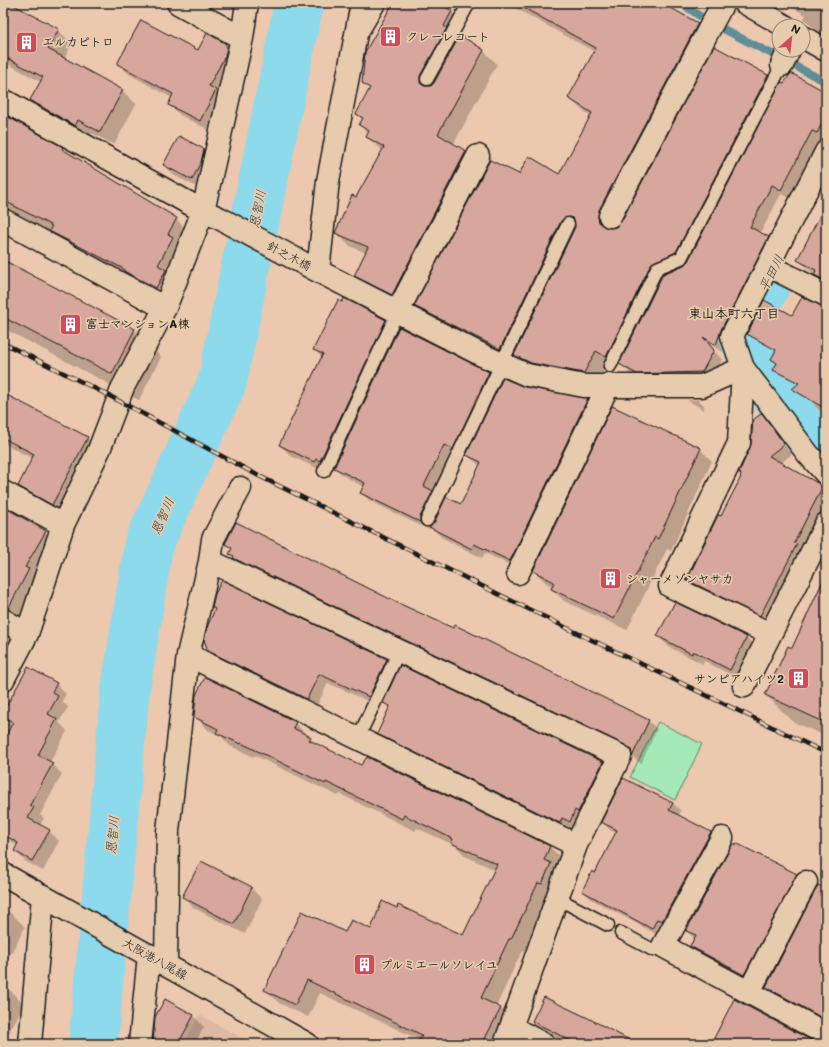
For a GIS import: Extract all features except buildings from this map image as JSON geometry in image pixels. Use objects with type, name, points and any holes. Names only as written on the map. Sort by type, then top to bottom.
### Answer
[{"type":"street","points":[[178,3],[242,38]]},
{"type":"street","points":[[3,680],[28,634],[63,525],[99,450],[123,387],[165,308],[211,214],[247,3]]},
{"type":"street","points":[[318,271],[328,181],[362,3]]},
{"type":"street","points":[[751,4],[773,18]]},
{"type":"street","points":[[610,216],[717,15]]},
{"type":"street","points":[[811,41],[826,50]]},
{"type":"street","name":"針之木橋","points":[[3,100],[318,271],[502,364],[527,375],[584,386],[610,375],[702,386],[743,368]]},
{"type":"street","points":[[826,152],[732,336],[743,368],[808,454],[826,474]]},
{"type":"street","points":[[398,311],[478,156]]},
{"type":"street","points":[[3,220],[165,308]]},
{"type":"street","points":[[769,266],[826,295]]},
{"type":"street","points":[[743,368],[739,443],[670,586],[770,634]]},
{"type":"street","points":[[518,573],[610,375]]},
{"type":"street","points":[[140,1044],[157,960],[176,747],[188,655],[210,561],[213,539],[240,488]]},
{"type":"street","points":[[3,492],[63,525]]},
{"type":"street","points":[[744,686],[826,524]]},
{"type":"street","points":[[210,561],[620,756],[576,845],[508,1036],[543,1044]]},
{"type":"street","points":[[3,620],[28,634]]},
{"type":"street","points":[[188,655],[576,845]]},
{"type":"street","points":[[722,838],[663,946],[826,1034]]},
{"type":"street","name":"大阪港八尾線","points":[[3,874],[307,1044]]},
{"type":"street","points":[[749,992],[806,882]]},
{"type":"street","points":[[30,1044],[43,896]]},
{"type":"lane","points":[[353,48],[380,3]]},
{"type":"lane","points":[[427,79],[470,3]]},
{"type":"lane","points":[[610,375],[657,268],[681,258],[785,58]]},
{"type":"lane","points":[[427,520],[568,224]]},
{"type":"lane","points":[[324,471],[398,311]]},
{"type":"lane","points":[[358,738],[399,651]]},
{"type":"lane","points":[[557,898],[608,925]]},
{"type":"lane","points":[[621,933],[653,950],[663,946]]},
{"type":"shaded area","points":[[199,1014],[252,1044],[184,1044]]},
{"type":"green space","points":[[658,722],[702,744],[675,800],[630,777]]},
{"type":"waterway","name":"恩智川","points":[[93,1044],[125,692],[149,543],[222,383],[299,3]]},
{"type":"waterway","points":[[681,3],[704,19],[826,82]]},
{"type":"waterway","name":"平田川","points":[[766,284],[742,332],[756,368],[795,420],[826,455]]},
{"type":"railway","points":[[3,343],[106,394],[259,476],[567,628],[826,753]]},
{"type":"place","name":"クレーレコート","points":[[391,37]]},
{"type":"place","name":"エルカピトロ","points":[[27,42]]},
{"type":"place","name":"富士マンションA棟","points":[[70,324]]},
{"type":"place","name":"シャーメゾンヤサカ","points":[[611,579]]},
{"type":"place","name":"サンピアハイツ2","points":[[799,679]]},
{"type":"place","name":"プルミエールソレイユ","points":[[364,965]]},
{"type":"district","name":"東山本町六丁目","points":[[734,313]]}]
